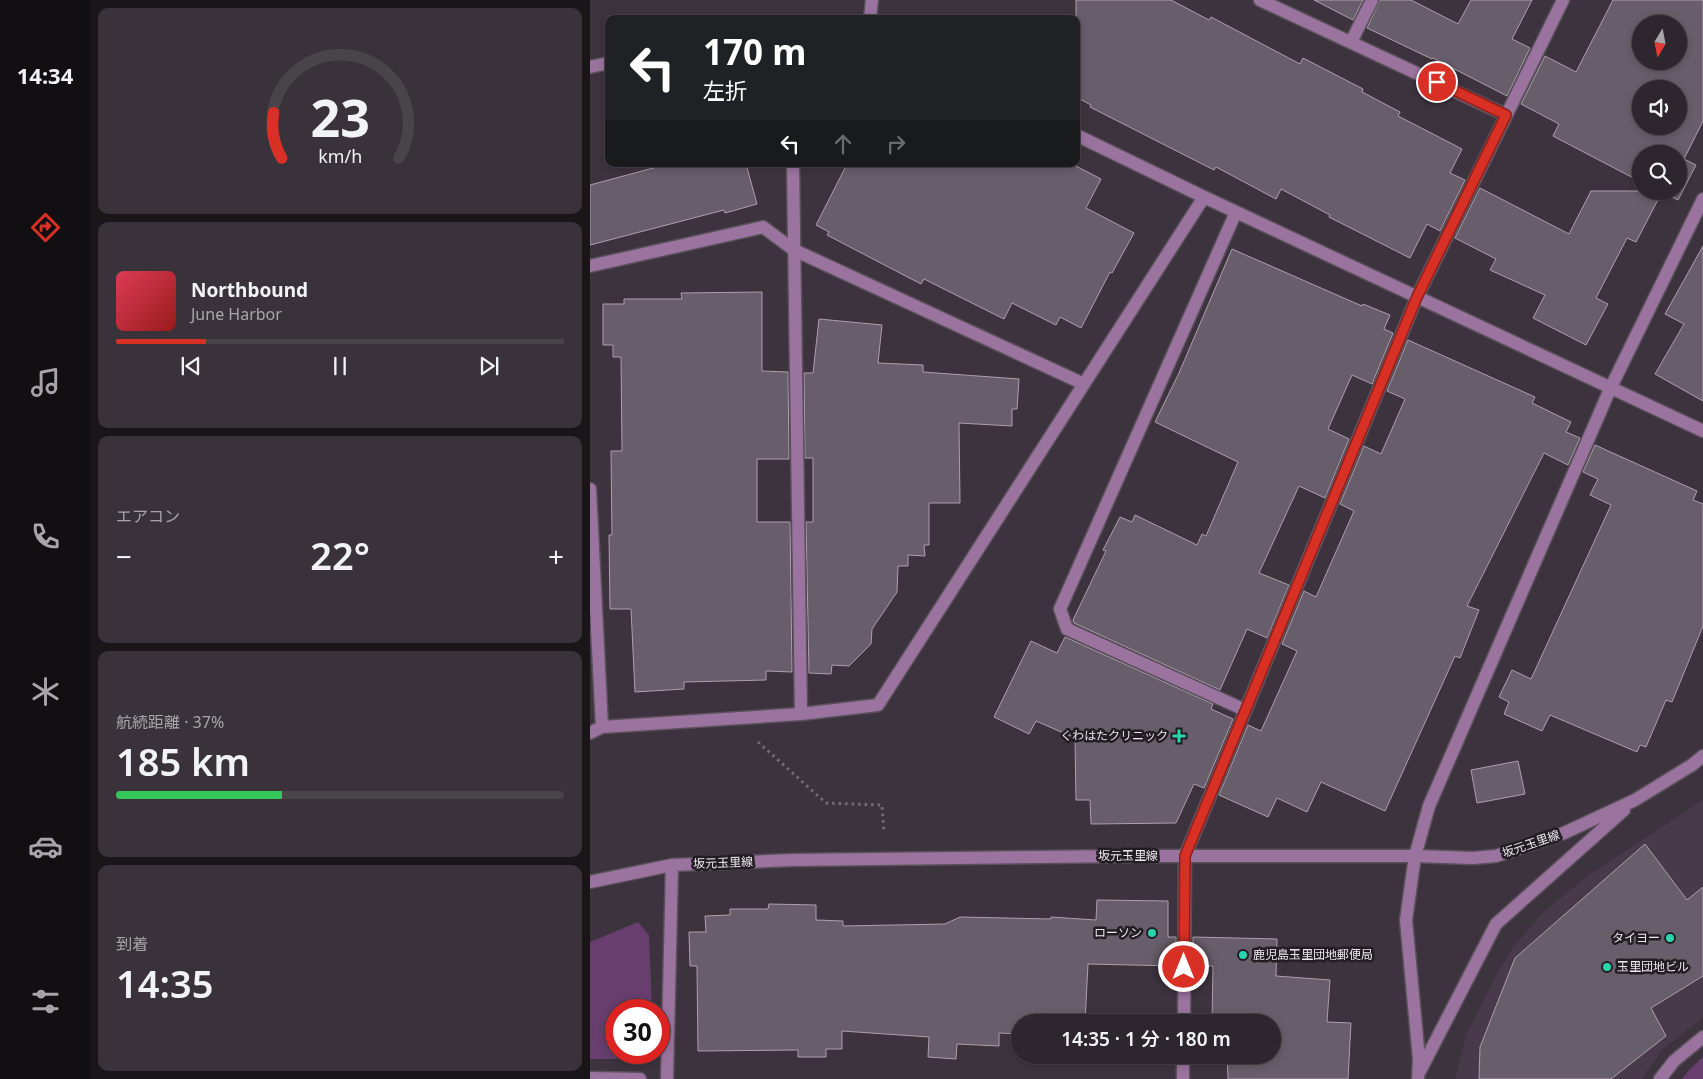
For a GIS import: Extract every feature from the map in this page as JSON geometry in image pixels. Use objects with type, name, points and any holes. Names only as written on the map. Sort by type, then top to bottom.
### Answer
[{"type":"street","points":[[870,15],[872,0]]},
{"type":"street","points":[[1260,0],[1506,115]]},
{"type":"street","points":[[1351,42],[1372,0]]},
{"type":"street","points":[[1184,1014],[1185,856],[1417,297],[1563,0]]},
{"type":"street","points":[[590,67],[605,64]]},
{"type":"street","points":[[1080,136],[1204,197],[1611,387],[1703,432]]},
{"type":"street","points":[[793,167],[801,714]]},
{"type":"street","points":[[590,733],[602,728],[801,714],[878,705],[1204,197]]},
{"type":"street","points":[[1418,1076],[1419,1059],[1406,920],[1415,856],[1429,806],[1611,387],[1703,199]]},
{"type":"street","points":[[1236,212],[1060,609],[1067,629],[1245,710]]},
{"type":"street","points":[[590,266],[763,227],[794,250],[1084,384]]},
{"type":"street","points":[[590,489],[602,728]]},
{"type":"street","name":"坂元玉里線","points":[[590,882],[672,865],[793,860],[1185,856],[1415,856],[1473,858],[1496,856],[1564,833],[1635,800],[1692,765],[1703,756]]},
{"type":"street","points":[[1418,1076],[1496,924],[1635,800]]},
{"type":"street","points":[[667,1079],[672,865]]},
{"type":"street","points":[[1660,1079],[1674,1061],[1703,1037]]},
{"type":"street","points":[[1183,1064],[1183,1079]]},
{"type":"street","points":[[590,1078],[640,1079]]},
{"type":"path","points":[[731,718],[826,803],[882,805],[886,859]]},
{"type":"shaded area","name":"玉里団地ビル","points":[[1703,800],[1703,1017],[1662,1050],[1642,1079],[1455,1079],[1467,1033],[1496,976],[1513,947],[1543,913],[1586,877]]},
{"type":"shaded area","points":[[638,922],[649,935],[652,999],[605,999],[605,1059],[590,1059],[590,942]]},
{"type":"shaded area","points":[[1703,1057],[1703,1079],[1682,1079],[1689,1070]]},
{"type":"building","points":[[1076,0],[1171,0],[1209,20],[1211,17],[1300,64],[1303,58],[1363,89],[1362,92],[1400,112],[1398,116],[1462,149],[1450,173],[1465,180],[1440,231],[1427,224],[1410,258],[1329,217],[1330,215],[1281,189],[1276,199],[1216,167],[1214,170],[1090,107],[1091,105],[1080,99],[1080,15],[1076,15]]},
{"type":"building","points":[[1314,0],[1363,0],[1353,20]]},
{"type":"building","points":[[1380,0],[1411,0],[1458,24],[1471,0],[1532,0],[1512,39],[1530,48],[1507,96],[1433,58],[1367,28]]},
{"type":"building","points":[[1613,0],[1703,0],[1703,121],[1687,153],[1687,145],[1632,145],[1632,177],[1553,136],[1559,124],[1521,104],[1545,56],[1576,72]]},
{"type":"building","points":[[1687,160],[1696,165],[1687,182]]},
{"type":"building","points":[[657,167],[747,167],[757,204],[725,213],[724,210],[590,245],[590,185]]},
{"type":"building","points":[[845,167],[1078,167],[1101,179],[1086,208],[1134,233],[1112,273],[1110,272],[1081,328],[1060,317],[1056,325],[1012,303],[1004,319],[924,279],[921,284],[827,235],[829,232],[816,225]]},
{"type":"building","points":[[1480,188],[1569,234],[1591,191],[1632,191],[1632,200],[1658,200],[1636,242],[1627,238],[1596,298],[1608,304],[1586,345],[1533,318],[1545,295],[1490,270],[1496,259],[1455,238]]},
{"type":"building","points":[[1703,246],[1703,401],[1655,374],[1684,324],[1665,314]]},
{"type":"building","points":[[1232,249],[1362,306],[1363,304],[1390,315],[1384,329],[1393,333],[1372,384],[1352,375],[1328,429],[1349,439],[1325,498],[1299,486],[1259,573],[1289,585],[1267,638],[1247,629],[1220,690],[1074,623],[1073,620],[1106,551],[1103,550],[1120,517],[1132,522],[1135,515],[1197,545],[1202,534],[1206,536],[1238,462],[1155,422],[1179,373]]},
{"type":"building","points":[[762,292],[762,371],[788,372],[789,459],[757,459],[757,522],[790,522],[792,672],[766,671],[766,680],[684,682],[684,689],[635,692],[631,609],[610,609],[609,535],[612,535],[611,451],[622,451],[621,357],[613,357],[613,345],[603,345],[603,304],[624,304],[624,299],[682,299],[681,293]]},
{"type":"building","points":[[819,319],[882,325],[878,363],[923,365],[923,372],[1019,379],[1017,409],[1012,409],[1012,426],[959,423],[960,503],[929,503],[929,545],[924,545],[925,556],[908,555],[908,566],[898,566],[897,592],[872,629],[871,644],[849,666],[832,665],[831,674],[809,673],[806,522],[813,522],[813,458],[805,458],[804,373],[813,373]]},
{"type":"building","points":[[1408,340],[1535,397],[1532,403],[1571,422],[1566,432],[1580,438],[1568,465],[1544,453],[1467,606],[1479,610],[1460,658],[1455,656],[1385,811],[1321,782],[1307,812],[1277,798],[1268,817],[1219,795],[1248,725],[1261,731],[1297,651],[1282,644],[1304,591],[1316,597],[1354,511],[1340,504],[1364,446],[1381,454],[1405,399],[1387,391]]},
{"type":"building","points":[[1595,445],[1697,491],[1693,500],[1703,504],[1703,626],[1672,702],[1666,700],[1646,747],[1640,745],[1637,752],[1550,715],[1542,731],[1504,714],[1509,702],[1499,697],[1512,670],[1531,679],[1611,505],[1590,495],[1598,479],[1583,472]]},
{"type":"building","points":[[1065,637],[1213,704],[1211,709],[1233,719],[1204,788],[1194,784],[1176,823],[1091,824],[1090,800],[1076,800],[1075,738],[1036,721],[1029,734],[994,717],[1031,641],[1057,653]]},
{"type":"building","points":[[1518,761],[1525,794],[1477,803],[1471,770]]},
{"type":"building","name":"玉里団地ビル","points":[[1645,844],[1687,900],[1703,887],[1703,976],[1651,1008],[1666,1036],[1611,1079],[1479,1079],[1480,1047],[1515,958]]},
{"type":"building","points":[[1097,900],[1168,901],[1168,937],[1176,937],[1176,966],[1088,964],[1085,1014],[1011,1014],[1011,1034],[999,1033],[999,1046],[957,1044],[956,1059],[928,1057],[929,1037],[842,1031],[842,1049],[826,1049],[826,1057],[798,1057],[798,1050],[698,1051],[697,966],[690,966],[689,932],[706,932],[705,916],[730,915],[730,909],[768,909],[769,904],[816,905],[816,920],[843,921],[843,926],[945,924],[960,917],[1051,919],[1051,917],[1096,920]]},
{"type":"building","points":[[1193,937],[1277,939],[1276,976],[1330,980],[1327,1022],[1351,1023],[1348,1079],[1228,1079],[1227,1064],[1281,1064],[1281,1014],[1212,1014],[1213,966],[1192,966]]},
{"type":"place","name":"くわはたクリニック","points":[[1179,736]]},
{"type":"place","name":"ローソン","points":[[1152,933]]},
{"type":"place","name":"タイヨー","points":[[1670,938]]},
{"type":"place","name":"鹿児島玉里団地郵便局","points":[[1243,955]]},
{"type":"place","name":"玉里団地ビル","points":[[1607,967]]},
{"type":"route","points":[[1184,967],[1185,856],[1417,297],[1506,115],[1437,82]]}]
